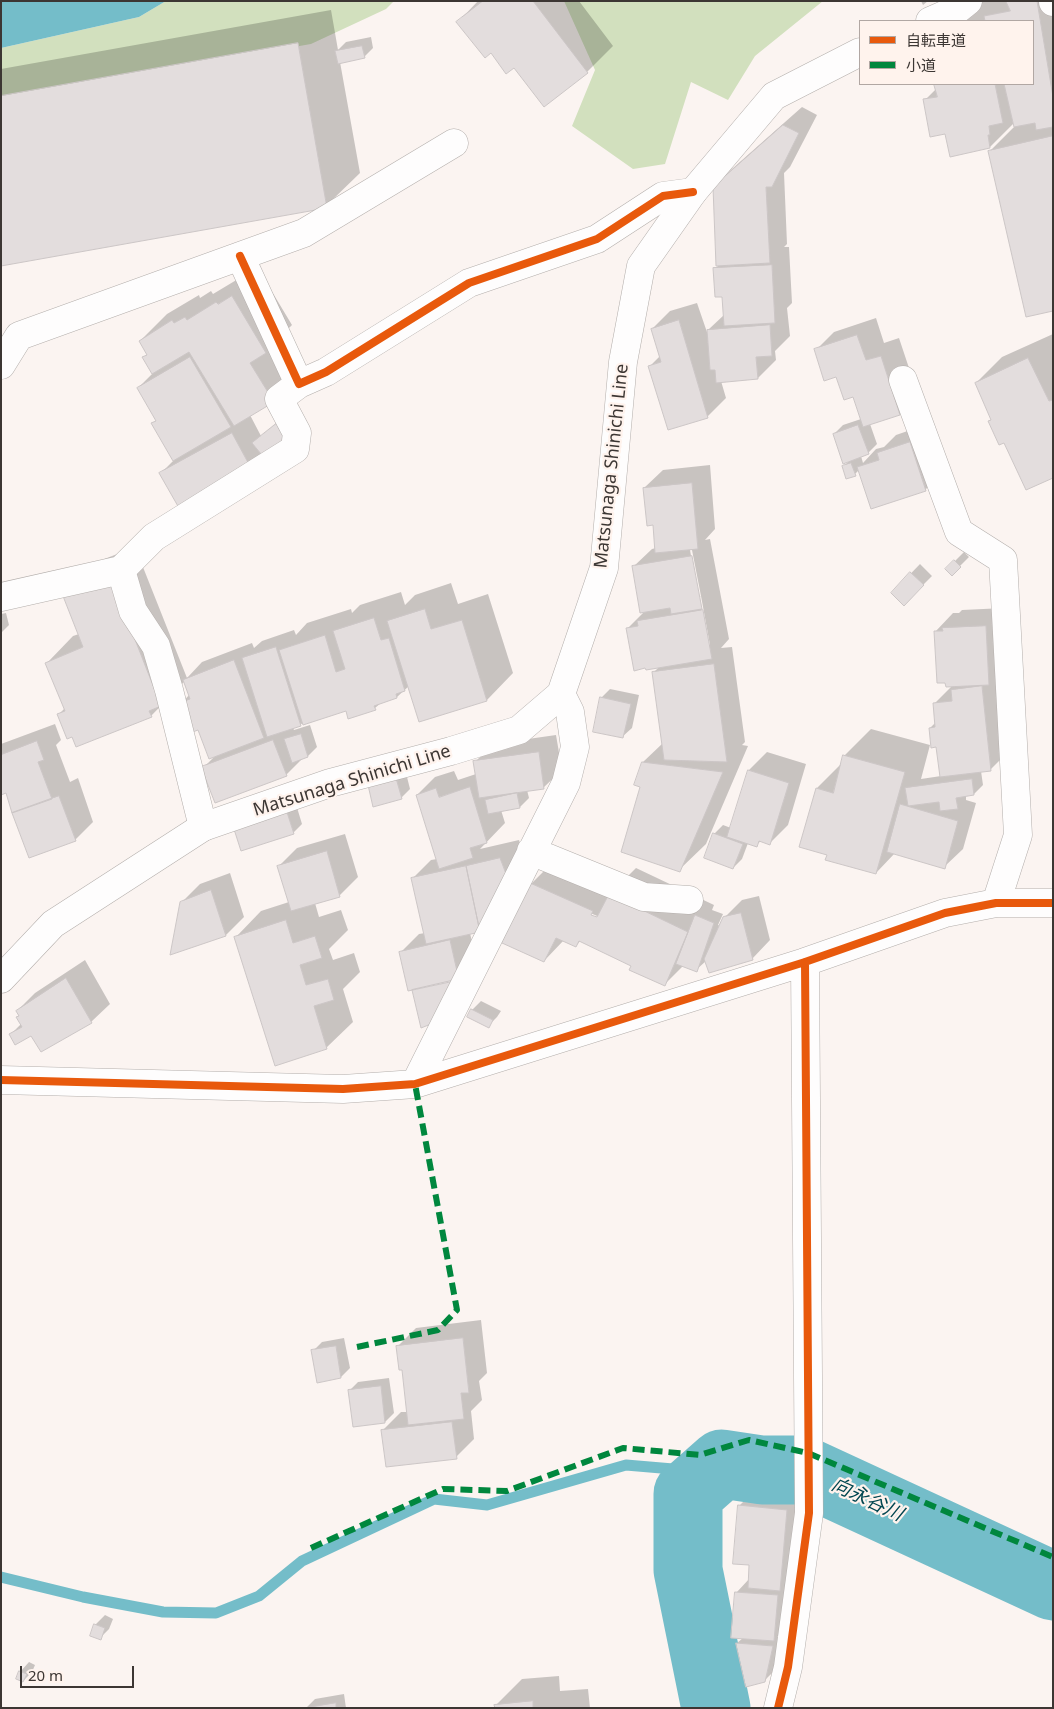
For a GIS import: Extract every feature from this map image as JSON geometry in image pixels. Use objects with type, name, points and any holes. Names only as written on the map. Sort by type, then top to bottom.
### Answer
[{"type":"street","points":[[932,20],[958,8],[968,1]]},
{"type":"street","name":"Matsunaga Shinichi Line","points":[[1,979],[53,924],[203,827],[330,783],[451,751],[519,730],[561,694],[604,568],[623,362],[641,266],[693,192],[774,96],[859,53]]},
{"type":"street","points":[[1,365],[19,336],[304,233],[454,143]]},
{"type":"street","points":[[1,597],[121,570],[154,537],[295,449],[297,433],[279,399],[299,384],[326,372],[469,283],[597,239],[663,196],[693,192]]},
{"type":"street","points":[[240,256],[299,384]]},
{"type":"street","points":[[903,380],[960,532],[1003,560],[1018,835],[996,903]]},
{"type":"street","points":[[121,570],[133,611],[156,646],[169,690],[203,827]]},
{"type":"street","points":[[415,1084],[566,783],[575,747],[570,712],[561,694]]},
{"type":"street","points":[[531,851],[644,897],[689,900]]},
{"type":"street","points":[[1,1080],[344,1089],[415,1084],[805,962],[945,913],[996,903],[1053,903]]},
{"type":"street","points":[[778,1708],[788,1667],[809,1513],[805,962]]},
{"type":"green space","points":[[166,1],[394,1],[386,9],[311,44],[1,98],[1,48],[139,17]]},
{"type":"green space","points":[[564,1],[823,1],[755,56],[728,100],[691,82],[665,164],[633,169],[572,126],[595,70]]},
{"type":"water","points":[[1,1],[166,1],[139,17],[1,48]]},
{"type":"building","points":[[483,1],[533,1],[588,73],[544,107],[514,68],[506,74],[491,53],[485,58],[456,22]]},
{"type":"building","points":[[1006,1],[1037,1],[1053,97],[1053,127],[1036,130],[1035,123],[1014,127],[1004,85],[1034,85],[1034,20],[985,20],[984,16],[1010,11]]},
{"type":"building","points":[[298,43],[327,208],[1,266],[1,96]]},
{"type":"building","points":[[362,46],[365,58],[338,64],[335,51]]},
{"type":"building","points":[[934,85],[995,85],[1003,123],[989,126],[990,148],[950,157],[945,134],[930,137],[923,99],[937,97]]},
{"type":"building","points":[[783,125],[799,133],[772,187],[766,187],[770,263],[716,266],[713,187]]},
{"type":"building","points":[[1053,136],[1053,311],[1026,317],[988,151]]},
{"type":"building","points":[[772,265],[775,323],[724,326],[722,297],[715,297],[713,268]]},
{"type":"building","points":[[232,296],[266,353],[250,363],[274,402],[234,426],[189,352],[152,374],[142,357],[147,355],[139,341],[172,320],[174,323],[185,317],[187,320],[216,302],[218,304]]},
{"type":"building","points":[[679,320],[708,418],[668,430],[648,366],[661,362],[651,329]]},
{"type":"building","points":[[770,325],[772,356],[756,357],[758,379],[716,383],[715,370],[710,370],[707,330]]},
{"type":"building","points":[[857,335],[866,360],[881,356],[900,415],[863,427],[853,397],[844,400],[836,377],[824,381],[814,349]]},
{"type":"building","points":[[190,357],[231,427],[173,461],[151,423],[156,421],[137,388]]},
{"type":"building","points":[[1028,358],[1049,401],[1053,400],[1053,478],[1026,490],[1004,443],[999,445],[988,421],[991,420],[975,383]]},
{"type":"building","points":[[281,420],[294,438],[266,460],[252,443]]},
{"type":"building","points":[[858,425],[869,454],[843,464],[833,434]]},
{"type":"building","points":[[232,433],[251,468],[179,508],[159,473]]},
{"type":"building","points":[[910,442],[926,491],[871,509],[857,467],[879,460],[877,453]]},
{"type":"building","points":[[851,463],[856,476],[846,479],[842,466]]},
{"type":"building","points":[[692,483],[698,549],[655,553],[653,525],[647,526],[643,488]]},
{"type":"building","points":[[692,556],[702,609],[671,614],[670,608],[640,613],[632,566]]},
{"type":"building","points":[[954,560],[961,567],[952,576],[945,569]]},
{"type":"building","points":[[910,572],[924,585],[904,606],[891,593]]},
{"type":"building","points":[[109,573],[161,706],[149,711],[152,717],[76,747],[72,737],[67,739],[57,714],[65,711],[45,663],[83,647],[61,591]]},
{"type":"building","points":[[425,609],[431,629],[462,620],[487,701],[419,722],[387,621]]},
{"type":"building","points":[[703,610],[712,659],[634,671],[626,628],[638,626],[637,621]]},
{"type":"building","points":[[374,618],[381,640],[389,638],[405,691],[396,694],[397,698],[374,706],[376,710],[348,719],[346,711],[303,725],[279,650],[325,635],[336,672],[345,669],[333,631]]},
{"type":"building","points":[[986,626],[989,685],[946,687],[945,683],[937,683],[934,631],[943,631],[942,628]]},
{"type":"building","points":[[276,647],[301,726],[267,737],[242,658]]},
{"type":"building","points":[[234,660],[264,738],[209,759],[198,730],[190,733],[179,703],[190,699],[183,680]]},
{"type":"building","points":[[714,664],[727,762],[664,760],[652,672]]},
{"type":"building","points":[[982,686],[991,771],[940,777],[936,747],[931,748],[929,728],[935,727],[933,703],[952,701],[951,690]]},
{"type":"building","points":[[600,697],[631,704],[623,738],[593,732]]},
{"type":"building","points":[[301,734],[308,757],[292,763],[284,739]]},
{"type":"building","points":[[273,740],[287,776],[215,803],[201,767]]},
{"type":"building","points":[[37,741],[44,760],[38,762],[52,799],[12,813],[6,793],[1,795],[1,755]]},
{"type":"building","points":[[539,752],[544,789],[479,798],[473,761]]},
{"type":"building","points":[[843,755],[905,772],[876,874],[825,860],[827,855],[799,847],[816,788],[833,793]]},
{"type":"building","points":[[642,762],[723,772],[680,872],[621,852],[640,787],[634,785]]},
{"type":"building","points":[[748,770],[789,783],[770,845],[759,841],[757,847],[727,837]]},
{"type":"building","points":[[396,778],[402,799],[373,807],[368,785]]},
{"type":"building","points":[[972,779],[974,795],[956,798],[958,809],[940,811],[939,802],[908,806],[905,788]]},
{"type":"building","points":[[470,787],[487,843],[470,848],[473,858],[439,869],[416,795],[436,788],[439,797]]},
{"type":"building","points":[[517,793],[520,808],[488,814],[485,800]]},
{"type":"building","points":[[59,796],[76,841],[29,858],[12,813]]},
{"type":"building","points":[[900,804],[958,821],[945,869],[887,852]]},
{"type":"building","points":[[286,809],[294,834],[241,851],[233,826]]},
{"type":"building","points":[[713,833],[743,844],[733,869],[704,858]]},
{"type":"building","points":[[327,851],[340,897],[291,911],[277,866]]},
{"type":"building","points":[[500,858],[508,879],[480,932],[466,866]]},
{"type":"building","points":[[466,866],[480,932],[426,944],[411,878]]},
{"type":"building","points":[[530,883],[593,911],[591,915],[597,917],[609,894],[688,932],[665,986],[629,970],[631,966],[579,941],[576,947],[556,938],[544,962],[502,943]]},
{"type":"building","points":[[211,890],[226,936],[170,955],[180,902]]},
{"type":"building","points":[[741,913],[753,960],[709,973],[704,959],[723,917]]},
{"type":"building","points":[[695,915],[714,923],[697,972],[676,964]]},
{"type":"building","points":[[286,920],[293,943],[315,936],[322,958],[300,965],[306,985],[328,979],[334,1000],[314,1006],[327,1049],[275,1066],[234,937]]},
{"type":"building","points":[[450,940],[459,980],[408,991],[399,952]]},
{"type":"building","points":[[66,978],[92,1023],[41,1052],[31,1036],[15,1045],[9,1034],[22,1027],[16,1017],[19,1016],[16,1011]]},
{"type":"building","points":[[455,980],[431,1024],[421,1028],[412,990]]},
{"type":"building","points":[[471,1009],[493,1020],[489,1028],[467,1017]]},
{"type":"building","points":[[463,1338],[469,1393],[461,1393],[464,1419],[408,1425],[402,1370],[399,1370],[396,1346]]},
{"type":"building","points":[[336,1346],[341,1378],[317,1383],[311,1350]]},
{"type":"building","points":[[381,1386],[385,1423],[353,1427],[348,1390]]},
{"type":"building","points":[[452,1422],[457,1459],[386,1467],[381,1430]]},
{"type":"building","points":[[738,1505],[787,1510],[780,1591],[748,1588],[749,1565],[733,1564]]},
{"type":"building","points":[[735,1592],[778,1595],[774,1641],[731,1638]]},
{"type":"building","points":[[94,1624],[105,1628],[101,1640],[90,1636]]},
{"type":"building","points":[[736,1643],[773,1646],[765,1682],[746,1687]]},
{"type":"building","points":[[19,1671],[27,1674],[23,1682],[16,1679]]},
{"type":"building","points":[[533,1701],[533,1708],[495,1708],[494,1705]]},
{"type":"building","points":[[336,1703],[336,1708],[305,1708]]},
{"type":"waterway","points":[[1,1577],[83,1597],[163,1612],[216,1613],[259,1596],[302,1561],[434,1499],[487,1505],[626,1465],[673,1469],[722,1464]]},
{"type":"waterway","name":"向永谷川","points":[[716,1708],[688,1570],[688,1494],[722,1464],[762,1470],[802,1470],[1053,1586]]},
{"type":"marked path","points":[[357,1347],[438,1330],[457,1310],[415,1084]]},
{"type":"marked path","points":[[311,1548],[443,1489],[507,1491],[623,1448],[700,1455],[749,1440],[808,1453],[1053,1557]]},
{"type":"cycle path","points":[[240,256],[299,384],[326,372],[469,283],[597,239],[663,196],[693,192]]},
{"type":"cycle path","points":[[1,1080],[343,1089],[415,1084],[805,962],[945,913],[996,903],[1053,903]]},
{"type":"cycle path","points":[[778,1708],[788,1667],[809,1513],[805,962]]}]
